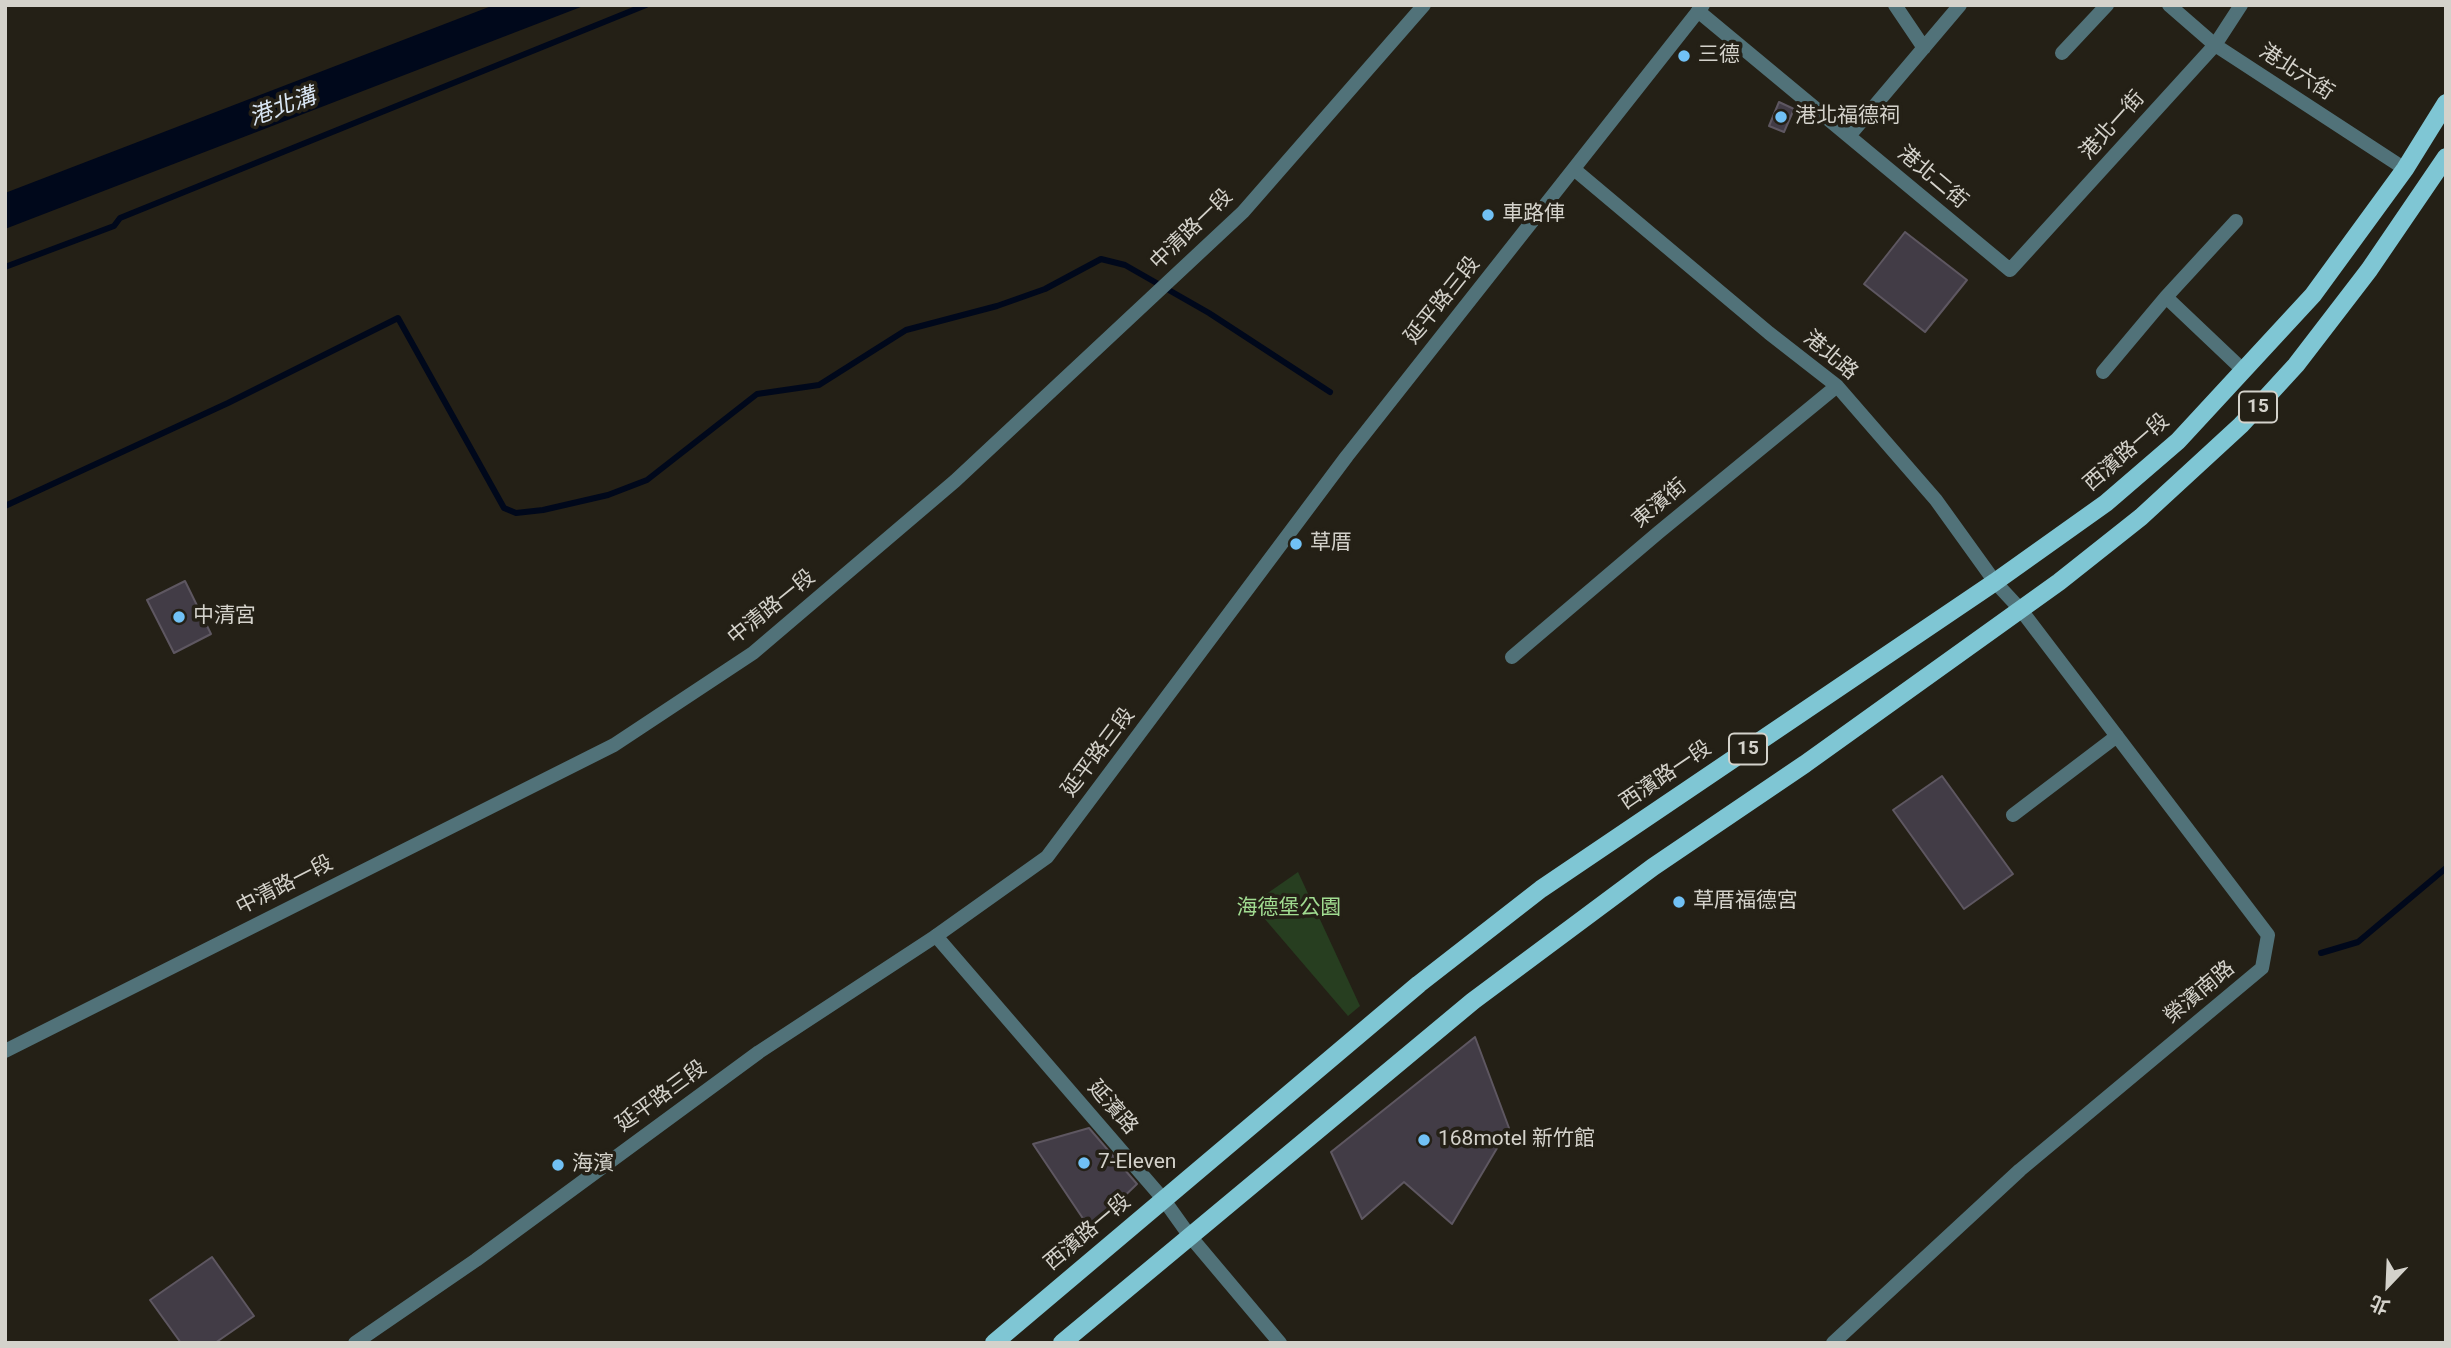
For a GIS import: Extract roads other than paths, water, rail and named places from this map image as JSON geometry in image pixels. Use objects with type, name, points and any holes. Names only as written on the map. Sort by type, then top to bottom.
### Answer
[{"type":"main road","name":"西濱路一段","points":[[994,1343],[1419,984],[1541,889],[1995,582],[2106,503],[2178,442],[2313,295],[2405,169],[2446,103]]},
{"type":"main road","name":"15","points":[[1062,1343],[1473,1001],[1653,867],[1805,764],[2021,610],[2141,517],[2241,425],[2296,365],[2369,270],[2446,157]]},
{"type":"street","name":"中清路一段","points":[[5,1051],[626,738],[753,653],[954,481],[1243,212],[1424,5]]},
{"type":"street","points":[[1895,5],[1924,48]]},
{"type":"street","points":[[1849,136],[1960,5]]},
{"type":"street","points":[[2062,54],[2107,5]]},
{"type":"street","name":"港北六街","points":[[2169,5],[2215,45],[2405,169]]},
{"type":"street","name":"港北一街","points":[[2010,270],[2215,45],[2241,5]]},
{"type":"street","name":"港北二街","points":[[1700,8],[2010,270]]},
{"type":"street","name":"延平路三段","points":[[355,1343],[476,1260],[759,1052],[936,936],[1047,857],[1347,456],[1700,8]]},
{"type":"street","name":"港北路","points":[[1575,170],[1769,333],[1837,386],[1936,499],[1995,582],[2021,610]]},
{"type":"street","points":[[2103,372],[2166,297],[2236,221]]},
{"type":"street","points":[[2166,297],[2244,371]]},
{"type":"street","name":"東濱街","points":[[1512,657],[1837,386]]},
{"type":"street","name":"榮濱南路","points":[[1833,1343],[2020,1170],[2262,968],[2269,934],[2021,610]]},
{"type":"street","points":[[2013,815],[2117,736]]},
{"type":"street","name":"延濱路","points":[[936,936],[1164,1200],[1189,1235],[1280,1343]]},
{"type":"water","name":"港北溝","points":[[494,5],[586,5],[5,229],[5,193]]},
{"type":"waterway","points":[[5,267],[114,226],[120,218],[646,5]]},
{"type":"waterway","points":[[5,506],[228,403],[398,318],[504,508],[516,513],[543,510],[608,495],[647,480],[757,394],[819,385],[906,330],[997,306],[1045,289],[1101,259],[1125,265],[1209,313],[1330,392]]},
{"type":"waterway","points":[[2321,953],[2358,942],[2446,868]]},
{"type":"place","name":"三德","points":[[1684,56]]},
{"type":"place","name":"港北福德祠","points":[[1781,117]]},
{"type":"place","name":"車路俥","points":[[1488,215]]},
{"type":"place","name":"草厝","points":[[1296,544]]},
{"type":"place","name":"中清宮","points":[[179,617]]},
{"type":"place","name":"草厝福德宮","points":[[1679,902]]},
{"type":"place","name":"168motel 新竹館","points":[[1424,1140]]},
{"type":"place","name":"7-Eleven","points":[[1084,1163]]},
{"type":"place","name":"海濱","points":[[558,1165]]},
{"type":"park label","name":"海德堡公園","points":[[1289,909]]}]
